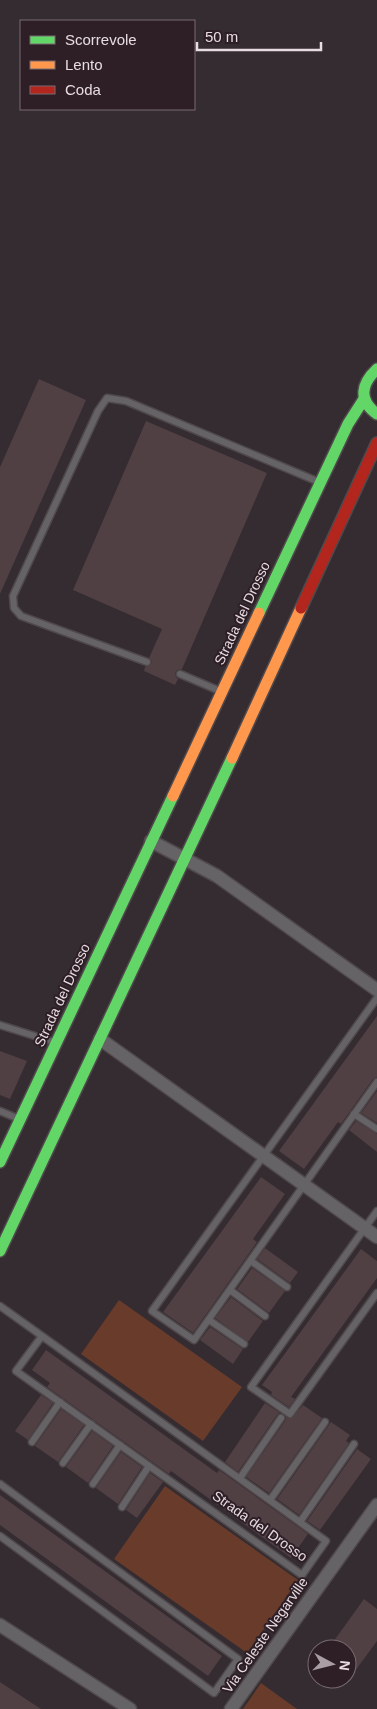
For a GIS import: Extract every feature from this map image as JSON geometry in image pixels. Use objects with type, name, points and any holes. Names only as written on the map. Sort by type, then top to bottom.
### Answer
[{"type":"street","name":"Strada del Drosso","points":[[0,1162],[320,482],[348,424],[364,399],[364,387],[368,378],[377,370]]},
{"type":"street","points":[[364,399],[366,405],[377,414]]},
{"type":"street","points":[[0,1251],[186,859],[377,443]]},
{"type":"street","points":[[151,841],[217,876],[377,990]]},
{"type":"street","points":[[100,1039],[377,1237]]},
{"type":"street","name":"Via Celeste Negarville","points":[[231,1709],[377,1505]]},
{"type":"street","points":[[0,1625],[130,1709]]},
{"type":"lane","points":[[147,662],[21,616],[14,608],[13,596],[98,411],[107,398],[135,404],[320,482]]},
{"type":"lane","points":[[180,674],[221,692]]},
{"type":"lane","points":[[377,998],[152,1311],[194,1340],[377,1082]]},
{"type":"lane","points":[[0,1026],[57,1043]]},
{"type":"lane","points":[[0,1111],[20,1120]]},
{"type":"lane","points":[[354,1114],[377,1129]]},
{"type":"lane","points":[[377,1211],[251,1387],[290,1414],[377,1293]]},
{"type":"lane","points":[[250,1261],[287,1287]]},
{"type":"lane","points":[[230,1290],[265,1316]]},
{"type":"lane","points":[[370,1302],[377,1308]]},
{"type":"lane","name":"Strada del Drosso","points":[[0,1306],[42,1336],[240,1478],[300,1522],[326,1540],[302,1575],[16,1371],[42,1336]]},
{"type":"lane","points":[[209,1320],[244,1344]]},
{"type":"lane","points":[[32,1442],[60,1402]]},
{"type":"lane","points":[[240,1478],[281,1418]]},
{"type":"lane","points":[[270,1500],[324,1422]]},
{"type":"lane","points":[[63,1463],[91,1424]]},
{"type":"lane","points":[[300,1522],[354,1444]]},
{"type":"lane","points":[[93,1484],[120,1445]]},
{"type":"lane","points":[[122,1507],[149,1466]]},
{"type":"lane","points":[[0,1484],[238,1659],[214,1693],[0,1536]]},
{"type":"shaded area","points":[[119,1300],[242,1387],[203,1441],[81,1354]]},
{"type":"shaded area","points":[[165,1486],[298,1580],[247,1653],[114,1559]]},
{"type":"shaded area","points":[[261,1683],[297,1709],[243,1709]]},
{"type":"building","points":[[39,379],[86,400],[0,594],[0,467]]},
{"type":"building","points":[[146,421],[267,473],[182,669],[177,670],[175,673],[178,679],[175,685],[144,671],[145,667],[151,664],[152,661],[149,658],[162,629],[73,590]]},
{"type":"building","points":[[377,1016],[377,1077],[373,1079],[341,1124],[338,1122],[304,1169],[279,1151]]},
{"type":"building","points":[[0,1051],[27,1061],[10,1099],[0,1095]]},
{"type":"building","points":[[377,1091],[377,1123],[361,1113]]},
{"type":"building","points":[[356,1121],[377,1134],[377,1152],[349,1130]]},
{"type":"building","points":[[261,1177],[285,1194],[253,1239],[257,1242],[193,1333],[163,1312]]},
{"type":"building","points":[[265,1248],[298,1272],[290,1283],[257,1259]]},
{"type":"building","points":[[361,1249],[377,1261],[377,1278],[291,1397],[295,1399],[289,1407],[271,1395],[272,1392],[262,1385]]},
{"type":"building","points":[[252,1268],[285,1291],[269,1313],[237,1289]]},
{"type":"building","points":[[231,1297],[263,1321],[248,1342],[215,1318]]},
{"type":"building","points":[[210,1327],[243,1349],[233,1364],[200,1340]]},
{"type":"building","points":[[46,1350],[217,1473],[219,1470],[308,1534],[291,1558],[171,1471],[169,1474],[47,1387],[50,1383],[32,1370]]},
{"type":"building","points":[[41,1395],[53,1403],[28,1440],[15,1431]]},
{"type":"building","points":[[265,1403],[280,1413],[238,1472],[225,1462]]},
{"type":"building","points":[[303,1405],[322,1418],[269,1493],[246,1477],[286,1417],[292,1418]]},
{"type":"building","points":[[61,1409],[84,1425],[58,1462],[35,1446]]},
{"type":"building","points":[[331,1422],[350,1435],[346,1441],[349,1443],[299,1515],[277,1499]]},
{"type":"building","points":[[92,1431],[113,1446],[88,1483],[66,1467]]},
{"type":"building","points":[[357,1449],[371,1459],[320,1530],[307,1521]]},
{"type":"building","points":[[121,1452],[142,1467],[118,1504],[96,1488]]},
{"type":"building","points":[[150,1473],[163,1482],[137,1518],[126,1510]]},
{"type":"building","points":[[0,1495],[222,1656],[208,1676],[0,1525]]},
{"type":"building","points":[[364,1599],[377,1609],[377,1641],[357,1668],[357,1639],[335,1639]]},
{"type":"building","points":[[0,1682],[41,1709],[0,1709]]},
{"type":"traffic: fast","points":[[377,369],[368,380],[364,392],[364,398],[371,409],[377,414]]},
{"type":"traffic: fast","points":[[259,613],[348,424],[364,399]]},
{"type":"traffic: fast","points":[[0,1251],[232,758]]},
{"type":"traffic: fast","points":[[0,1162],[173,796]]},
{"type":"traffic: slow","points":[[232,758],[301,608]]},
{"type":"traffic: slow","points":[[173,796],[259,613]]},
{"type":"traffic: jam","points":[[301,608],[377,443]]}]
